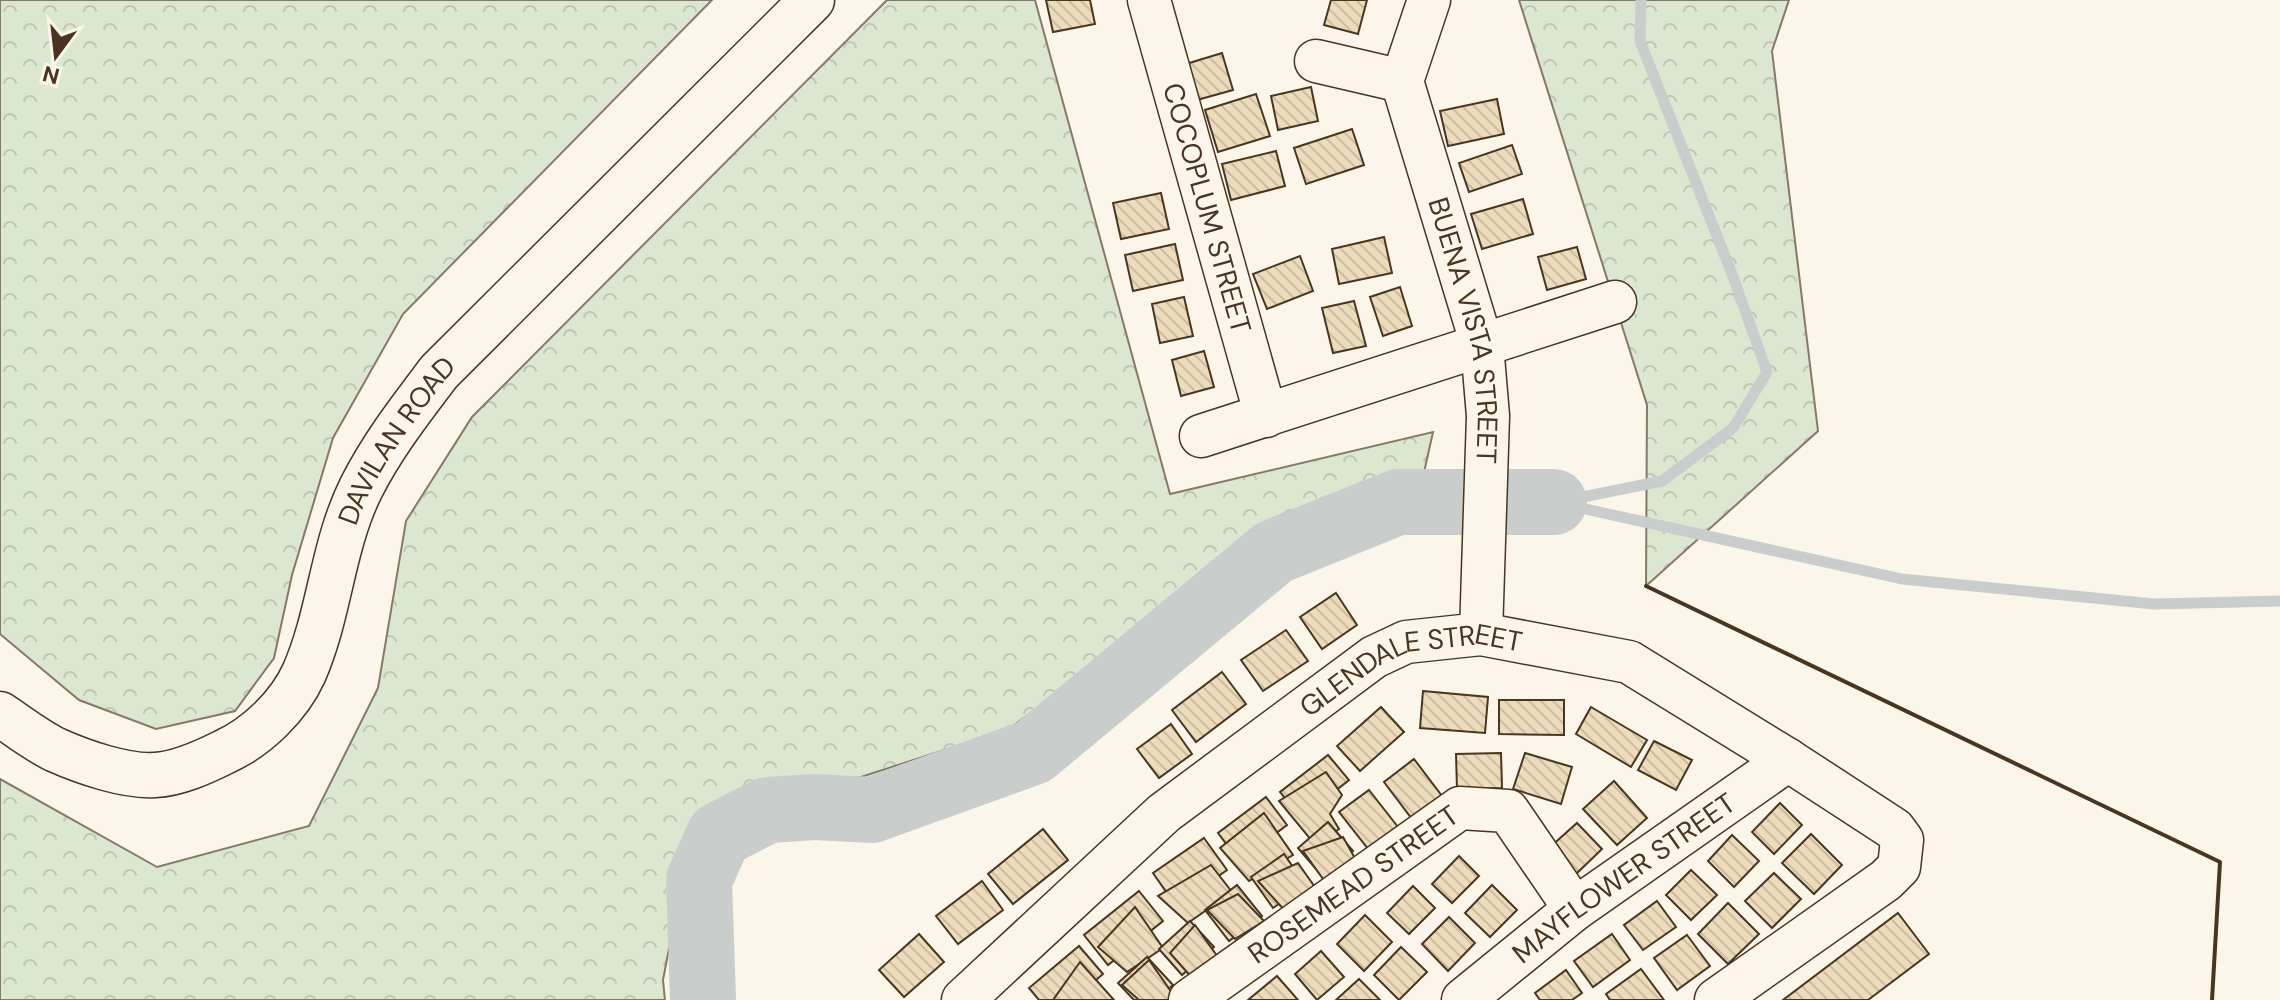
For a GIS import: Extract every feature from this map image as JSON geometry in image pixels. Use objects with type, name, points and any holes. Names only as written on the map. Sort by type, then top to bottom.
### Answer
[{"type":"main road","name":"DAVILAN ROAD","points":[[0,714],[55,749],[110,769],[156,775],[203,762],[244,743],[280,710],[303,674],[360,489],[405,417],[439,372],[812,0]]},
{"type":"street","name":"COCOPLUM STREET","points":[[1149,0],[1266,416]]},
{"type":"street","points":[[1316,61],[1402,81],[1429,0]]},
{"type":"street","name":"BUENA VISTA STREET","points":[[1402,81],[1482,345],[1488,416],[1481,634]]},
{"type":"street","points":[[1201,436],[1615,302]]},
{"type":"street","name":"GLENDALE STREET","points":[[963,1000],[1164,813],[1374,657],[1406,642],[1481,634],[1629,662],[1894,829],[1902,840],[1903,853],[1899,867],[1886,880],[1716,1000]]},
{"type":"street","name":"MAYFLOWER STREET","points":[[1463,1000],[1575,909],[1788,760]]},
{"type":"street","name":"ROSEMEAD STREET","points":[[1190,1000],[1460,808],[1508,811],[1575,909]]},
{"type":"green space","points":[[0,0],[712,0],[403,314],[333,438],[292,575],[274,658],[235,711],[156,729],[79,700],[0,634]]},
{"type":"green space","points":[[887,0],[1035,0],[1170,494],[1433,432],[1421,486],[1269,536],[1009,729],[861,777],[764,783],[694,817],[663,980],[665,1000],[0,1000],[0,779],[157,867],[309,826],[378,688],[406,521],[472,417]]},
{"type":"green space","points":[[1519,0],[1789,0],[1772,51],[1818,431],[1646,586],[1647,405]]},
{"type":"building","points":[[1046,0],[1090,0],[1095,24],[1053,32]]},
{"type":"building","points":[[1331,0],[1367,0],[1358,34],[1324,25]]},
{"type":"building","points":[[1222,53],[1233,90],[1197,100],[1186,64]]},
{"type":"building","points":[[1311,87],[1318,121],[1278,130],[1271,96]]},
{"type":"building","points":[[1256,94],[1270,136],[1218,152],[1205,110]]},
{"type":"building","points":[[1497,99],[1504,134],[1448,146],[1440,111]]},
{"type":"building","points":[[1352,129],[1364,165],[1306,184],[1294,148]]},
{"type":"building","points":[[1512,145],[1522,174],[1469,192],[1459,163]]},
{"type":"building","points":[[1276,151],[1285,186],[1231,200],[1222,164]]},
{"type":"building","points":[[1161,193],[1169,229],[1121,239],[1113,203]]},
{"type":"building","points":[[1523,199],[1533,234],[1482,249],[1471,214]]},
{"type":"building","points":[[1384,237],[1392,273],[1339,284],[1332,249]]},
{"type":"building","points":[[1175,244],[1183,280],[1133,291],[1125,255]]},
{"type":"building","points":[[1577,247],[1586,279],[1547,290],[1538,257]]},
{"type":"building","points":[[1300,256],[1313,291],[1267,309],[1253,274]]},
{"type":"building","points":[[1400,287],[1412,326],[1383,336],[1370,297]]},
{"type":"building","points":[[1184,297],[1193,336],[1160,343],[1152,304]]},
{"type":"building","points":[[1354,301],[1366,346],[1333,353],[1322,308]]},
{"type":"building","points":[[1204,351],[1214,387],[1181,396],[1172,360]]},
{"type":"building","points":[[1336,593],[1357,625],[1322,649],[1300,617]]},
{"type":"building","points":[[1286,630],[1308,661],[1263,691],[1241,660]]},
{"type":"building","points":[[1222,672],[1246,704],[1196,742],[1172,710]]},
{"type":"building","points":[[1423,691],[1488,697],[1485,733],[1420,728]]},
{"type":"building","points":[[1499,700],[1564,700],[1564,735],[1499,734]]},
{"type":"building","points":[[1381,707],[1404,732],[1360,771],[1337,746]]},
{"type":"building","points":[[1591,707],[1647,740],[1631,767],[1576,734]]},
{"type":"building","points":[[1171,724],[1192,754],[1159,778],[1137,749]]},
{"type":"building","points":[[1654,741],[1692,760],[1676,790],[1638,770]]},
{"type":"building","points":[[1501,753],[1502,788],[1457,789],[1456,754]]},
{"type":"building","points":[[1525,753],[1572,767],[1561,804],[1513,789]]},
{"type":"building","points":[[1328,755],[1349,780],[1301,818],[1280,792]]},
{"type":"building","points":[[1414,759],[1442,796],[1412,819],[1384,782]]},
{"type":"building","points":[[1326,772],[1342,795],[1330,814],[1339,829],[1316,846],[1279,801]]},
{"type":"building","points":[[1614,781],[1647,818],[1617,845],[1583,809]]},
{"type":"building","points":[[1369,790],[1398,827],[1369,850],[1339,812]]},
{"type":"building","points":[[1266,797],[1287,825],[1239,861],[1218,833]]},
{"type":"building","points":[[1780,803],[1802,825],[1774,854],[1752,832]]},
{"type":"building","points":[[1264,813],[1293,855],[1249,881],[1220,848]]},
{"type":"building","points":[[1328,822],[1353,851],[1323,877],[1298,848]]},
{"type":"building","points":[[1577,823],[1602,849],[1575,875],[1549,848]]},
{"type":"building","points":[[1043,829],[1068,860],[1013,904],[988,874]]},
{"type":"building","points":[[1811,834],[1842,865],[1814,894],[1782,863]]},
{"type":"building","points":[[1732,835],[1759,861],[1734,887],[1708,861]]},
{"type":"building","points":[[1343,837],[1365,876],[1331,890],[1303,851]]},
{"type":"building","points":[[1204,838],[1227,870],[1176,906],[1153,873]]},
{"type":"building","points":[[1284,854],[1306,886],[1273,908],[1251,877]]},
{"type":"building","points":[[1459,856],[1479,876],[1452,903],[1432,884]]},
{"type":"building","points":[[1298,863],[1324,900],[1288,914],[1258,881]]},
{"type":"building","points":[[1211,865],[1232,892],[1188,923],[1158,896]]},
{"type":"building","points":[[1691,870],[1717,895],[1691,920],[1666,895]]},
{"type":"building","points":[[1774,873],[1801,899],[1772,928],[1745,901]]},
{"type":"building","points":[[982,881],[1003,910],[958,944],[936,916]]},
{"type":"building","points":[[1237,885],[1262,916],[1229,941],[1205,910]]},
{"type":"building","points":[[1492,885],[1517,910],[1490,937],[1465,913]]},
{"type":"building","points":[[1413,886],[1435,908],[1409,934],[1387,913]]},
{"type":"building","points":[[1139,891],[1163,921],[1108,965],[1084,935]]},
{"type":"building","points":[[1238,894],[1264,921],[1235,939],[1207,910]]},
{"type":"building","points":[[1657,901],[1676,927],[1643,950],[1624,925]]},
{"type":"building","points":[[1728,903],[1759,934],[1728,964],[1698,934]]},
{"type":"building","points":[[1135,907],[1163,948],[1127,972],[1098,947]]},
{"type":"building","points":[[1898,913],[1929,954],[1868,1000],[1783,1000]]},
{"type":"building","points":[[1365,915],[1392,942],[1364,971],[1337,944]]},
{"type":"building","points":[[1449,917],[1475,943],[1448,971],[1422,944]]},
{"type":"building","points":[[1190,921],[1214,947],[1182,975],[1159,949]]},
{"type":"building","points":[[1195,925],[1220,960],[1192,978],[1170,953]]},
{"type":"building","points":[[919,934],[944,962],[904,997],[879,970]]},
{"type":"building","points":[[1612,934],[1630,960],[1593,987],[1574,961]]},
{"type":"building","points":[[1687,935],[1710,966],[1677,990],[1654,958]]},
{"type":"building","points":[[1079,946],[1103,974],[1073,1000],[1039,1000],[1029,988]]},
{"type":"building","points":[[1401,947],[1427,972],[1399,1000],[1374,975]]},
{"type":"building","points":[[1321,951],[1344,977],[1317,1000],[1295,974]]},
{"type":"building","points":[[1147,957],[1173,985],[1157,1000],[1134,1000],[1118,983]]},
{"type":"building","points":[[1149,960],[1177,1000],[1139,1000],[1122,985]]},
{"type":"building","points":[[1080,962],[1114,1000],[1053,1000]]},
{"type":"building","points":[[1641,969],[1664,1000],[1610,1000],[1606,994]]},
{"type":"building","points":[[1566,970],[1582,993],[1572,1000],[1540,1000],[1535,993]]},
{"type":"building","points":[[1277,976],[1298,1000],[1248,1000]]},
{"type":"building","points":[[1359,979],[1380,1000],[1336,1000]]},
{"type":"waterway","points":[[1558,502],[1662,481],[1733,428],[1767,372],[1732,274],[1640,41],[1641,0]]},
{"type":"waterway","points":[[703,1000],[699,880],[719,835],[768,810],[815,807],[872,810],[1033,752],[1274,552],[1398,502],[1554,502]]},
{"type":"waterway","points":[[1554,502],[1902,579],[2154,604],[2280,601]]},
{"type":"wall","points":[[1646,586],[2220,862],[2212,1000]]}]
